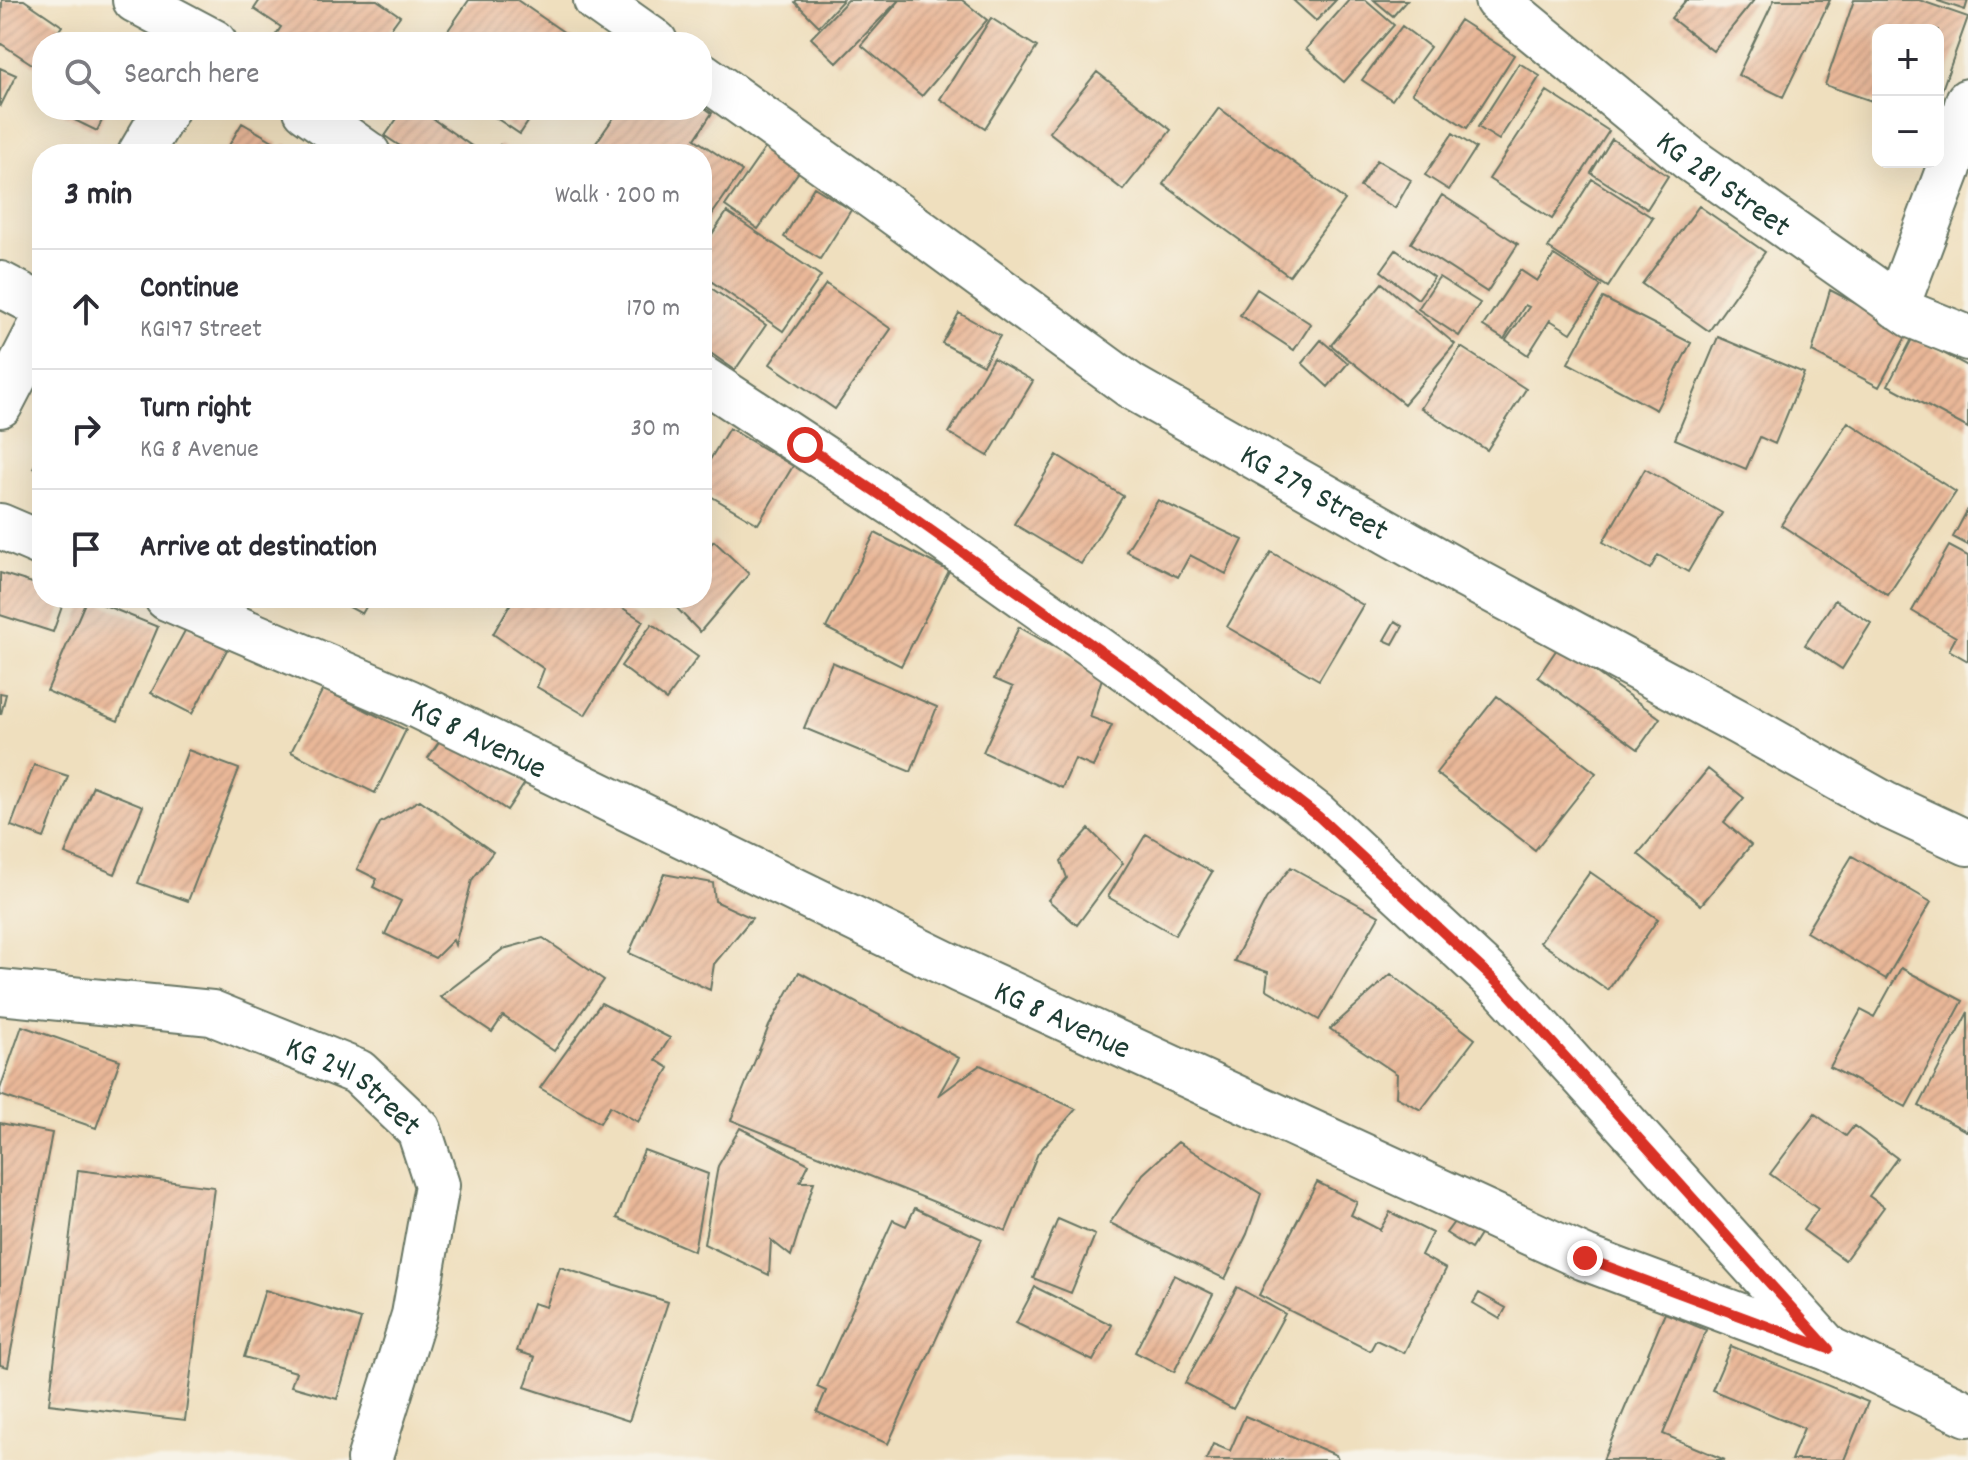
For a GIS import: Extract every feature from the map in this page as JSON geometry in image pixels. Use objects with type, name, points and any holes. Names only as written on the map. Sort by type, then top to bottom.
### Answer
[{"type":"street","points":[[135,0],[193,32]]},
{"type":"street","points":[[596,0],[641,32]]},
{"type":"street","name":"KG 281 Street","points":[[1497,0],[1690,159],[1897,306],[1913,316],[1968,338]]},
{"type":"street","name":"KG 279 Street","points":[[712,82],[1132,387],[1464,575],[1884,804],[1968,843]]},
{"type":"street","points":[[1897,306],[1949,168],[1968,101]]},
{"type":"street","points":[[146,144],[160,120]]},
{"type":"street","points":[[320,120],[354,144]]},
{"type":"street","points":[[0,284],[32,301]]},
{"type":"street","points":[[0,405],[32,343]]},
{"type":"street","points":[[712,385],[904,511],[1111,658],[1318,816],[1505,990],[1829,1349]]},
{"type":"street","points":[[0,526],[32,540]]},
{"type":"street","name":"KG 8 Avenue","points":[[190,608],[409,702],[959,970],[1557,1245],[1829,1349],[1968,1414]]},
{"type":"street","name":"KG 241 Street","points":[[0,992],[212,1013],[358,1072],[419,1130],[437,1185],[414,1315],[369,1460]]},
{"type":"building","points":[[2,0],[24,0],[62,26],[58,32],[32,32],[32,64],[0,43]]},
{"type":"building","points":[[260,0],[377,0],[400,16],[388,32],[278,32],[281,27],[254,9]]},
{"type":"building","points":[[469,0],[517,0],[563,32],[447,32]]},
{"type":"building","points":[[843,0],[819,26],[795,2]]},
{"type":"building","points":[[848,0],[899,0],[837,63],[811,38]]},
{"type":"building","points":[[900,0],[962,0],[987,20],[922,96],[861,45]]},
{"type":"building","points":[[1293,0],[1336,0],[1316,21]]},
{"type":"building","points":[[1349,0],[1365,0],[1394,25],[1344,82],[1306,49]]},
{"type":"building","points":[[1374,0],[1407,0],[1393,16]]},
{"type":"building","points":[[1686,0],[1754,0],[1713,51],[1671,18]]},
{"type":"building","points":[[1774,0],[1830,0],[1783,97],[1738,75]]},
{"type":"building","points":[[1854,0],[1919,0],[1968,17],[1944,84],[1944,24],[1872,24],[1872,101],[1825,85]]},
{"type":"building","points":[[1938,0],[1968,0],[1965,10],[1938,1]]},
{"type":"building","points":[[991,18],[1037,47],[985,128],[940,99]]},
{"type":"building","points":[[1460,20],[1514,55],[1467,128],[1412,93]]},
{"type":"building","points":[[1402,26],[1430,47],[1392,100],[1362,80]]},
{"type":"building","points":[[1519,63],[1540,76],[1499,140],[1478,127]]},
{"type":"building","points":[[0,68],[16,75],[0,107]]},
{"type":"building","points":[[1097,72],[1171,130],[1123,190],[1049,132]]},
{"type":"building","points":[[1547,91],[1609,131],[1552,219],[1489,179]]},
{"type":"building","points":[[1219,108],[1345,200],[1289,276],[1163,184]]},
{"type":"building","points":[[74,120],[102,120],[97,131]]},
{"type":"building","points":[[396,120],[434,120],[469,144],[397,144],[385,136]]},
{"type":"building","points":[[499,120],[529,120],[520,134]]},
{"type":"building","points":[[612,120],[707,120],[695,139],[702,144],[595,144]]},
{"type":"building","points":[[242,123],[278,144],[230,144]]},
{"type":"building","points":[[1453,133],[1476,148],[1449,190],[1425,175]]},
{"type":"building","points":[[1612,139],[1668,176],[1647,209],[1591,173]]},
{"type":"building","points":[[766,147],[800,170],[758,229],[725,206]]},
{"type":"building","points":[[712,151],[742,171],[712,214]]},
{"type":"building","points":[[1377,160],[1411,180],[1395,208],[1360,187]]},
{"type":"building","points":[[1592,179],[1653,218],[1608,287],[1548,248]]},
{"type":"building","points":[[814,187],[851,210],[820,259],[784,237]]},
{"type":"building","points":[[1442,195],[1518,244],[1487,292],[1411,243]]},
{"type":"building","points":[[1699,206],[1765,252],[1709,331],[1642,284]]},
{"type":"building","points":[[727,212],[821,276],[783,331],[712,282],[712,234]]},
{"type":"building","points":[[1396,250],[1434,277],[1418,299],[1381,271]]},
{"type":"building","points":[[1554,255],[1601,286],[1571,333],[1550,320],[1528,355],[1506,340],[1529,307],[1525,305],[1504,339],[1483,326],[1520,270],[1537,281]]},
{"type":"building","points":[[1439,277],[1480,303],[1459,336],[1418,309]]},
{"type":"building","points":[[1382,283],[1455,344],[1404,404],[1331,345]]},
{"type":"building","points":[[826,284],[891,329],[835,409],[770,364]]},
{"type":"building","points":[[712,289],[766,325],[735,370],[712,354]]},
{"type":"building","points":[[1257,289],[1311,324],[1294,350],[1240,315]]},
{"type":"building","points":[[1830,290],[1909,331],[1879,387],[1812,352]]},
{"type":"building","points":[[1603,298],[1691,343],[1656,410],[1568,363]]},
{"type":"building","points":[[959,313],[1000,336],[983,365],[942,343]]},
{"type":"building","points":[[1718,337],[1804,373],[1775,444],[1760,437],[1746,469],[1675,439]]},
{"type":"building","points":[[1913,337],[1968,366],[1968,428],[1888,385]]},
{"type":"building","points":[[1321,340],[1348,363],[1328,387],[1302,363]]},
{"type":"building","points":[[1461,347],[1526,389],[1487,450],[1421,408]]},
{"type":"building","points":[[993,358],[1033,381],[988,456],[949,433]]},
{"type":"building","points":[[1848,422],[1956,492],[1888,595],[1781,525]]},
{"type":"building","points":[[729,428],[793,466],[758,524],[712,497],[712,456]]},
{"type":"building","points":[[1057,455],[1123,496],[1081,564],[1014,524]]},
{"type":"building","points":[[1645,469],[1722,513],[1688,572],[1658,555],[1650,569],[1603,542]]},
{"type":"building","points":[[1158,500],[1243,540],[1226,574],[1190,555],[1178,577],[1126,551]]},
{"type":"building","points":[[1968,509],[1968,545],[1953,537]]},
{"type":"building","points":[[875,533],[949,571],[901,666],[826,628]]},
{"type":"building","points":[[714,541],[749,574],[700,632],[677,608],[712,608]]},
{"type":"building","points":[[1949,546],[1968,556],[1968,661],[1949,650],[1956,637],[1912,611]]},
{"type":"building","points":[[1271,552],[1363,605],[1319,680],[1227,627]]},
{"type":"building","points":[[0,573],[32,583],[32,608],[61,608],[53,632],[0,615]]},
{"type":"building","points":[[1835,600],[1871,623],[1842,669],[1805,645]]},
{"type":"building","points":[[83,608],[111,608],[158,627],[118,721],[47,691]]},
{"type":"building","points":[[351,608],[365,608],[362,614]]},
{"type":"building","points":[[508,608],[623,608],[643,621],[585,715],[537,687],[544,669],[493,634]]},
{"type":"building","points":[[1395,621],[1403,626],[1393,644],[1384,640]]},
{"type":"building","points":[[652,624],[698,657],[666,700],[621,666]]},
{"type":"building","points":[[187,627],[228,648],[192,714],[151,693]]},
{"type":"building","points":[[1019,627],[1103,675],[1090,717],[1112,725],[1093,767],[1075,759],[1062,788],[983,752],[1013,687],[994,679]]},
{"type":"building","points":[[1559,646],[1660,718],[1638,749],[1538,677]]},
{"type":"building","points":[[832,662],[937,707],[911,772],[804,728]]},
{"type":"building","points":[[323,689],[406,730],[375,793],[291,752]]},
{"type":"building","points":[[0,693],[6,694],[1,714],[0,714]]},
{"type":"building","points":[[1497,696],[1596,773],[1535,850],[1436,773]]},
{"type":"building","points":[[445,733],[525,783],[507,810],[428,758]]},
{"type":"building","points":[[188,750],[239,769],[188,901],[138,883]]},
{"type":"building","points":[[34,765],[68,776],[44,838],[11,826]]},
{"type":"building","points":[[1708,769],[1744,798],[1724,822],[1751,845],[1701,905],[1638,854]]},
{"type":"building","points":[[93,786],[143,806],[115,874],[65,854]]},
{"type":"building","points":[[420,800],[493,852],[472,880],[455,945],[453,940],[435,958],[385,934],[401,901],[373,887],[377,879],[357,869],[380,823]]},
{"type":"building","points":[[1089,829],[1123,863],[1077,925],[1048,900],[1067,878],[1061,861]]},
{"type":"building","points":[[1146,834],[1212,872],[1175,935],[1108,897]]},
{"type":"building","points":[[1852,856],[1931,902],[1886,979],[1806,932]]},
{"type":"building","points":[[1291,867],[1379,916],[1319,1020],[1266,989],[1268,972],[1234,961],[1266,899]]},
{"type":"building","points":[[1590,872],[1658,919],[1608,990],[1540,942]]},
{"type":"building","points":[[664,874],[713,883],[715,901],[752,918],[714,964],[710,990],[629,953]]},
{"type":"building","points":[[543,938],[604,980],[554,1051],[503,1016],[492,1032],[440,997],[503,949]]},
{"type":"building","points":[[1901,968],[1963,1001],[1906,1107],[1830,1067],[1861,1010],[1874,1017]]},
{"type":"building","points":[[799,972],[959,1058],[938,1096],[980,1065],[1076,1109],[1038,1153],[1006,1231],[731,1120],[769,1026]]},
{"type":"building","points":[[1391,974],[1475,1039],[1421,1110],[1396,1097],[1397,1074],[1330,1029]]},
{"type":"building","points":[[601,1003],[670,1038],[656,1060],[669,1068],[638,1122],[610,1106],[600,1123],[540,1088]]},
{"type":"building","points":[[1968,1012],[1968,1132],[1919,1106]]},
{"type":"building","points":[[22,1026],[120,1060],[96,1128],[0,1095]]},
{"type":"building","points":[[1815,1114],[1846,1136],[1854,1126],[1897,1158],[1869,1196],[1884,1207],[1845,1260],[1803,1230],[1818,1209],[1770,1174]]},
{"type":"building","points":[[0,1123],[52,1133],[8,1367],[0,1365]]},
{"type":"building","points":[[740,1128],[809,1164],[800,1182],[814,1182],[791,1256],[771,1240],[769,1275],[704,1244],[718,1166]]},
{"type":"building","points":[[1178,1142],[1261,1194],[1247,1234],[1225,1279],[1110,1223],[1143,1174]]},
{"type":"building","points":[[644,1150],[708,1174],[694,1251],[617,1218]]},
{"type":"building","points":[[78,1170],[214,1187],[185,1420],[49,1404]]},
{"type":"building","points":[[1317,1182],[1357,1202],[1351,1215],[1380,1230],[1390,1212],[1432,1233],[1421,1255],[1446,1269],[1404,1353],[1376,1340],[1370,1351],[1259,1295]]},
{"type":"building","points":[[915,1208],[982,1239],[888,1444],[817,1412],[826,1391],[817,1387],[893,1220],[906,1226]]},
{"type":"building","points":[[1460,1214],[1483,1230],[1471,1249],[1446,1233]]},
{"type":"building","points":[[1058,1219],[1095,1235],[1071,1293],[1033,1278]]},
{"type":"building","points":[[560,1267],[668,1302],[629,1421],[525,1387],[535,1357],[517,1351],[533,1303],[546,1307]]},
{"type":"building","points":[[1174,1275],[1213,1294],[1174,1372],[1135,1352]]},
{"type":"building","points":[[1035,1287],[1112,1325],[1093,1361],[1016,1323]]},
{"type":"building","points":[[1237,1287],[1285,1314],[1233,1409],[1185,1383]]},
{"type":"building","points":[[265,1290],[361,1319],[337,1399],[291,1386],[296,1372],[244,1357]]},
{"type":"building","points":[[1479,1293],[1506,1308],[1500,1319],[1473,1303]]},
{"type":"building","points":[[1665,1313],[1706,1330],[1663,1434],[1725,1460],[1603,1460]]},
{"type":"building","points":[[1731,1346],[1868,1402],[1844,1460],[1791,1460],[1804,1428],[1712,1390]]},
{"type":"building","points":[[1245,1416],[1336,1455],[1338,1460],[1206,1460],[1213,1444],[1230,1451]]},
{"type":"route","points":[[805,445],[904,511],[1149,685],[1318,816],[1505,990],[1829,1349],[1585,1258]]}]
